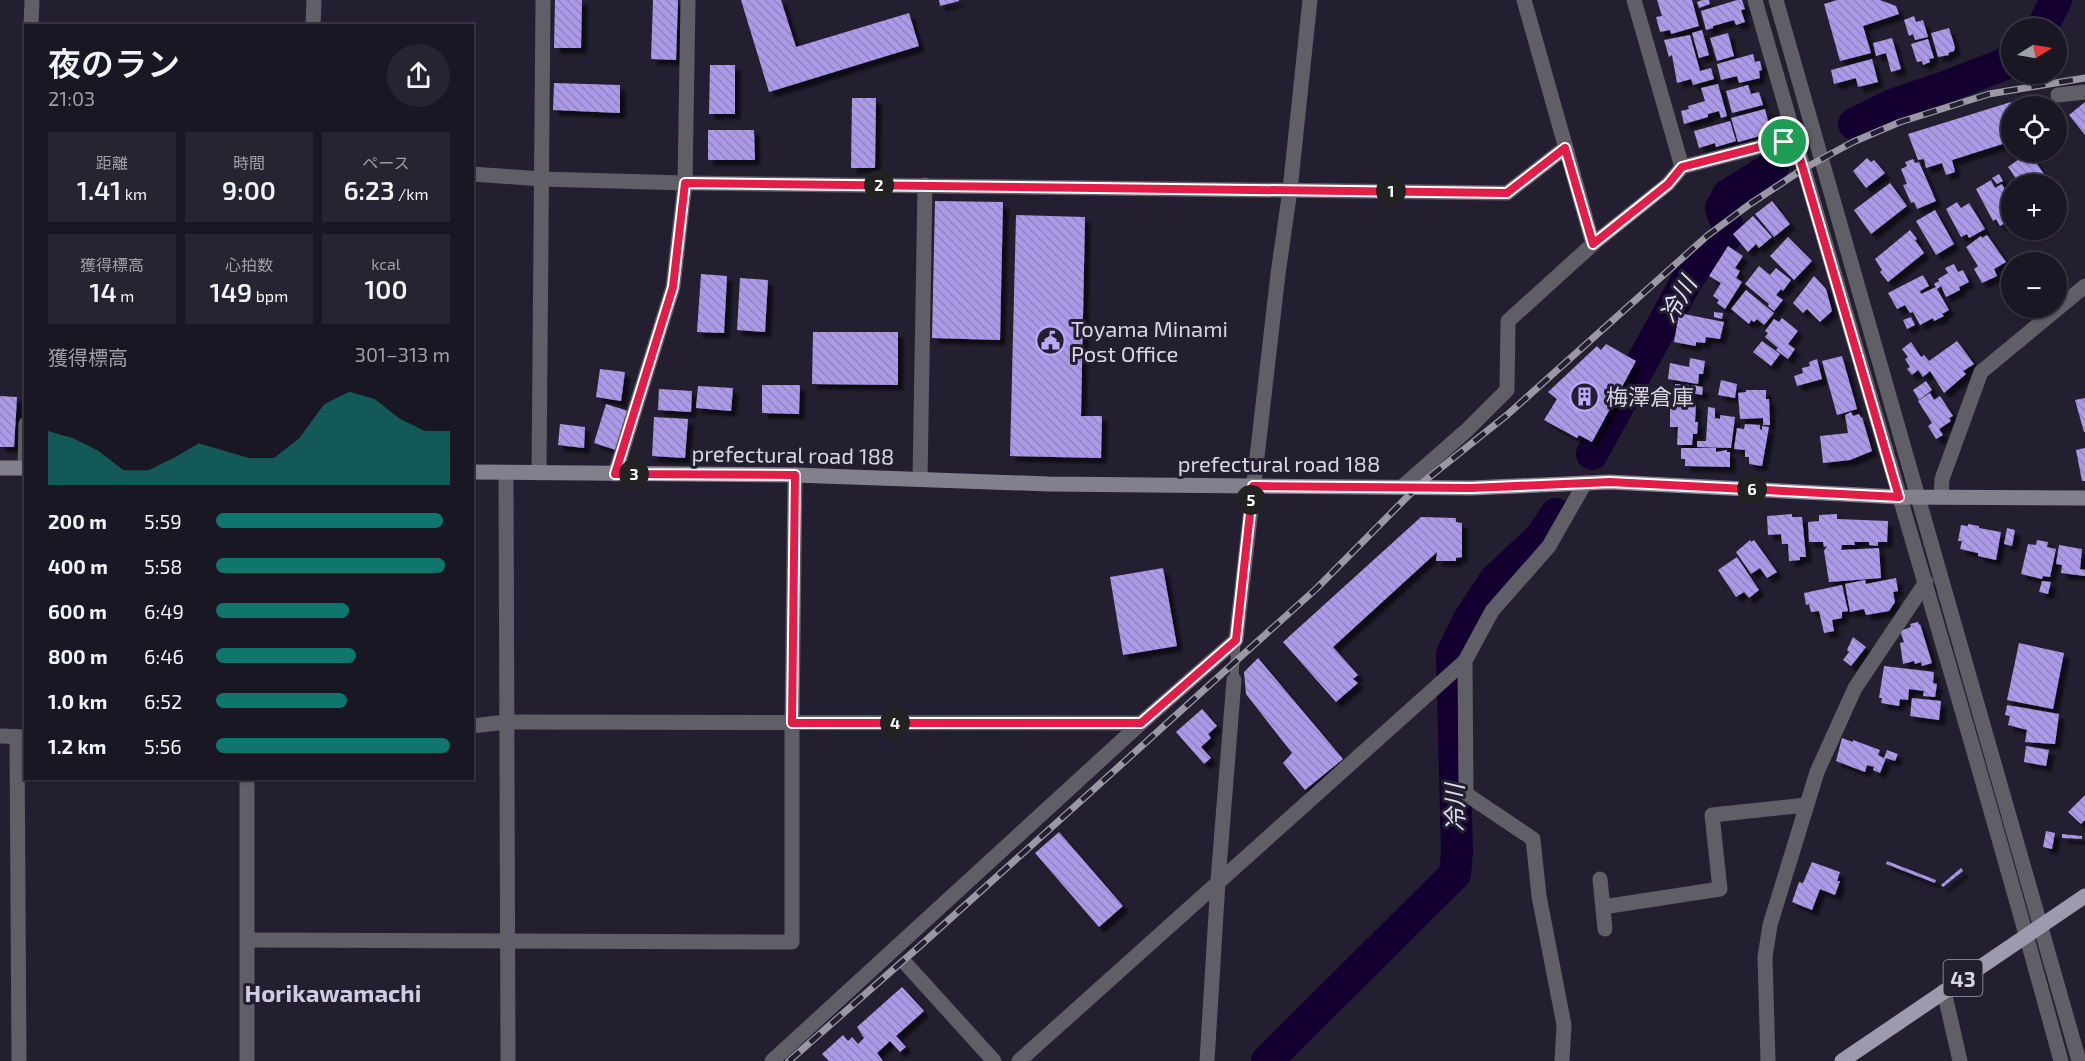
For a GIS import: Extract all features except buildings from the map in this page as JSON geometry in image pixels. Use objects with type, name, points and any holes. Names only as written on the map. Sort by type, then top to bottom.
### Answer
[{"type":"main road","points":[[0,468],[24,468]]},
{"type":"main road","name":"prefectural road 188","points":[[474,472],[795,475],[1048,484],[1471,488],[1610,482],[1899,497],[2085,498]]},
{"type":"main road","name":"43","points":[[1842,1061],[2085,896]]},
{"type":"street","points":[[31,24],[32,0]]},
{"type":"street","points":[[314,0],[314,24]]},
{"type":"street","points":[[539,473],[543,0]]},
{"type":"street","points":[[615,474],[673,287],[685,183],[688,0]]},
{"type":"street","points":[[772,1061],[1141,723],[1236,640],[1278,274],[1290,190],[1310,0]]},
{"type":"street","points":[[1524,0],[1593,244]]},
{"type":"street","points":[[1634,0],[1682,167]]},
{"type":"street","points":[[1755,0],[1899,497],[1926,582],[2061,1061]]},
{"type":"street","points":[[1776,0],[2079,1061]]},
{"type":"street","points":[[2058,95],[2085,92]]},
{"type":"street","points":[[1402,487],[1467,430],[1507,390],[1508,321],[1593,244],[1668,184],[1682,167],[1794,138]]},
{"type":"street","points":[[474,174],[542,179],[685,183],[1507,193],[1565,148]]},
{"type":"street","points":[[920,479],[925,185]]},
{"type":"street","points":[[1941,497],[1942,479],[1981,372],[2085,286]]},
{"type":"street","points":[[506,473],[508,1061]]},
{"type":"street","points":[[248,940],[792,942],[795,475]]},
{"type":"street","points":[[1019,1061],[1465,661],[1492,611],[1549,546],[1585,483]]},
{"type":"street","points":[[1768,1061],[1765,957],[1770,925],[1816,772],[1855,688],[1926,582]]},
{"type":"street","points":[[1465,661],[1466,794],[1533,839],[1539,896],[1564,1025],[1562,1061]]},
{"type":"street","points":[[1207,1061],[1234,680]]},
{"type":"street","points":[[474,726],[506,722],[1141,723]]},
{"type":"street","points":[[0,736],[21,737],[19,1061]]},
{"type":"street","points":[[247,780],[247,1061]]},
{"type":"street","points":[[1603,907],[1720,889],[1713,815],[1806,805]]},
{"type":"street","points":[[1600,879],[1605,930]]},
{"type":"street","points":[[907,965],[994,1061]]},
{"type":"street","points":[[1944,991],[1960,1061]]},
{"type":"lane","points":[[1234,680],[1236,640]]},
{"type":"waterway","name":"冷川","points":[[2047,18],[2056,0]]},
{"type":"waterway","name":"冷川","points":[[1854,124],[1892,105],[2001,65]]},
{"type":"waterway","name":"冷川","points":[[1592,454],[1687,280],[1703,257],[1726,237],[1728,228],[1721,208],[1728,195],[1773,167]]},
{"type":"waterway","name":"冷川","points":[[1267,1061],[1455,874],[1457,852],[1452,654],[1469,619],[1495,580],[1541,537],[1556,514]]},
{"type":"railway","points":[[789,1061],[1317,588],[1417,487],[1507,415],[1707,236],[1803,169],[1853,142],[1900,122],[1989,94],[2085,78]]},
{"type":"place","name":"Toyama Minami Post Office","points":[[1050,341]]},
{"type":"place","name":"梅澤倉庫","points":[[1585,396]]},
{"type":"district","name":"Horikawamachi","points":[[333,992]]},
{"type":"route","points":[[1794,138],[1899,497],[1610,482],[1471,488],[1253,486],[1236,640],[1141,723],[792,723],[795,475],[615,474],[673,287],[685,183],[1507,193],[1565,148],[1593,244],[1668,184],[1682,167],[1784,142],[1794,138]]}]
